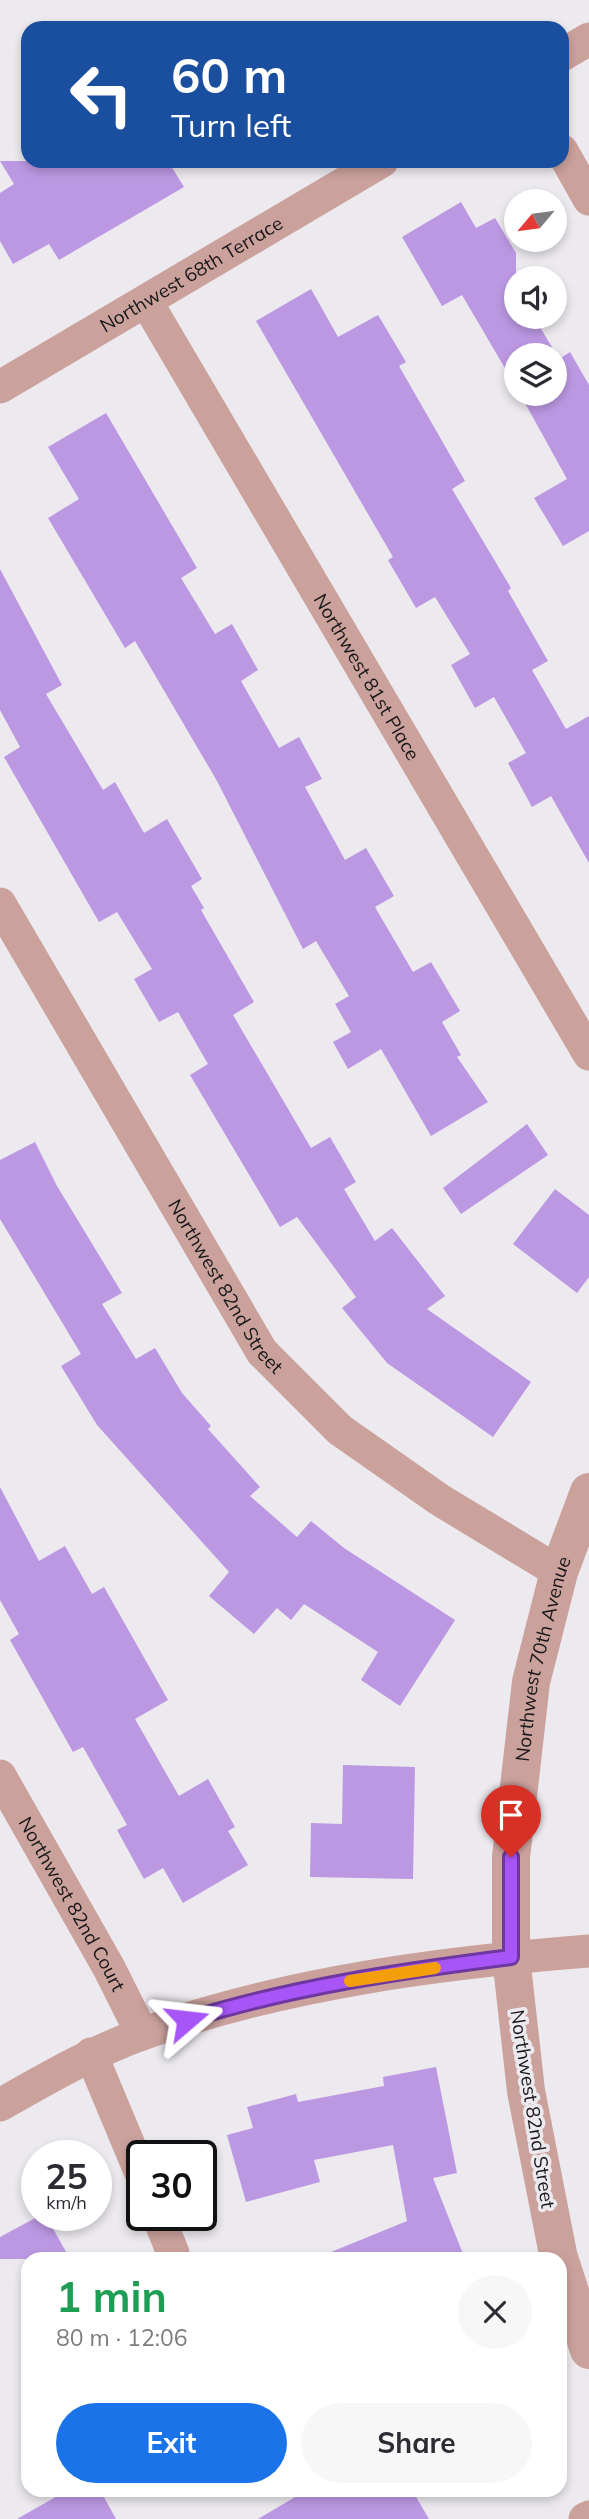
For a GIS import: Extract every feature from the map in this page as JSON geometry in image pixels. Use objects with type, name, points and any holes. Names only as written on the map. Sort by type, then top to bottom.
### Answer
[{"type":"street","points":[[569,51],[589,39]]},
{"type":"street","points":[[569,163],[589,199]]},
{"type":"street","name":"Northwest 68th Terrace","points":[[0,387],[370,168]]},
{"type":"street","name":"Northwest 81st Place","points":[[146,301],[589,1054]]},
{"type":"street","name":"Northwest 82nd Street","points":[[0,904],[262,1352],[340,1430],[440,1500],[559,1572]]},
{"type":"street","name":"Northwest 70th Avenue","points":[[511,1957],[511,1857],[531,1682],[559,1572],[589,1492]]},
{"type":"street","name":"Northwest 82nd Court","points":[[0,1776],[109,1968],[142,2034]]},
{"type":"street","points":[[0,2105],[91,2054],[142,2034],[254,1999],[395,1973],[511,1957],[589,1951]]},
{"type":"street","name":"Northwest 82nd Street","points":[[511,1957],[526,2091],[558,2252]]},
{"type":"street","points":[[91,2054],[127,2140]]},
{"type":"street","points":[[164,2231],[173,2252]]},
{"type":"street","name":"Northwest 82nd Street","points":[[567,2282],[589,2350]]},
{"type":"building","points":[[0,161],[21,161],[21,168],[172,168],[184,187],[59,260],[49,244],[13,264],[0,241],[0,193],[14,184]]},
{"type":"building","points":[[461,202],[476,228],[495,218],[504,233],[504,252],[516,253],[516,266],[504,266],[504,329],[541,329],[549,343],[504,343],[504,367],[462,295],[442,306],[402,237]]},
{"type":"building","points":[[311,289],[338,337],[378,315],[406,362],[399,366],[465,481],[452,489],[511,588],[508,591],[548,661],[532,670],[566,729],[589,716],[589,863],[551,796],[532,807],[508,763],[526,753],[494,697],[475,708],[451,665],[470,654],[435,597],[416,608],[388,560],[393,557],[256,321]]},
{"type":"building","points":[[570,352],[589,385],[589,531],[563,546],[534,498],[567,479],[527,406],[567,406],[567,354]]},
{"type":"building","points":[[106,413],[197,568],[181,578],[215,634],[232,624],[258,670],[241,681],[279,748],[299,737],[322,779],[305,787],[345,860],[366,848],[394,896],[375,907],[413,972],[431,962],[460,1011],[442,1022],[461,1055],[457,1057],[488,1102],[431,1136],[381,1049],[348,1069],[333,1042],[351,1032],[335,1004],[349,996],[316,941],[303,949],[217,781],[135,641],[125,648],[48,518],[79,499],[48,447]]},
{"type":"building","points":[[0,569],[62,685],[46,694],[103,790],[115,782],[144,833],[167,819],[202,879],[191,886],[204,908],[201,910],[254,1002],[233,1015],[311,1148],[330,1137],[356,1182],[344,1189],[375,1241],[392,1228],[445,1296],[427,1309],[531,1382],[493,1437],[387,1363],[342,1308],[356,1297],[297,1217],[280,1227],[190,1075],[208,1064],[178,1012],[159,1022],[134,979],[152,969],[117,912],[99,922],[4,757],[20,747],[0,710]]},
{"type":"building","points":[[527,1124],[548,1155],[461,1214],[443,1188]]},
{"type":"building","points":[[35,1142],[57,1186],[122,1293],[102,1304],[136,1359],[155,1348],[182,1393],[211,1426],[208,1429],[260,1487],[250,1496],[297,1537],[311,1521],[344,1548],[455,1620],[400,1706],[361,1680],[378,1652],[304,1604],[291,1620],[277,1608],[254,1634],[209,1596],[229,1572],[97,1425],[61,1366],[81,1354],[0,1219],[0,1160]]},
{"type":"building","points":[[555,1189],[589,1215],[589,1277],[577,1293],[513,1244]]},
{"type":"building","points":[[0,1487],[39,1561],[65,1546],[92,1594],[104,1587],[168,1700],[135,1719],[179,1796],[208,1779],[235,1827],[228,1831],[248,1865],[183,1903],[163,1868],[144,1879],[117,1830],[127,1825],[83,1747],[73,1752],[10,1640],[19,1634],[0,1600]]},
{"type":"building","points":[[343,1765],[415,1767],[413,1879],[310,1877],[311,1823],[342,1824]]},
{"type":"building","points":[[436,2067],[457,2173],[433,2178],[462,2252],[331,2252],[407,2221],[393,2145],[314,2160],[320,2182],[246,2202],[227,2135],[253,2128],[247,2107],[296,2094],[298,2102],[384,2086],[383,2077]]},
{"type":"building","points":[[21,2226],[21,2231],[54,2231],[66,2252],[21,2252],[21,2259],[0,2259],[0,2237]]},
{"type":"building","points":[[56,2497],[104,2497],[116,2519],[17,2519]]},
{"type":"building","points":[[295,2497],[416,2497],[429,2519],[258,2519]]},
{"type":"slow traffic","points":[[350,1981],[435,1968]]},
{"type":"route","points":[[187,2020],[254,1999],[395,1973],[511,1957],[511,1857]]}]
